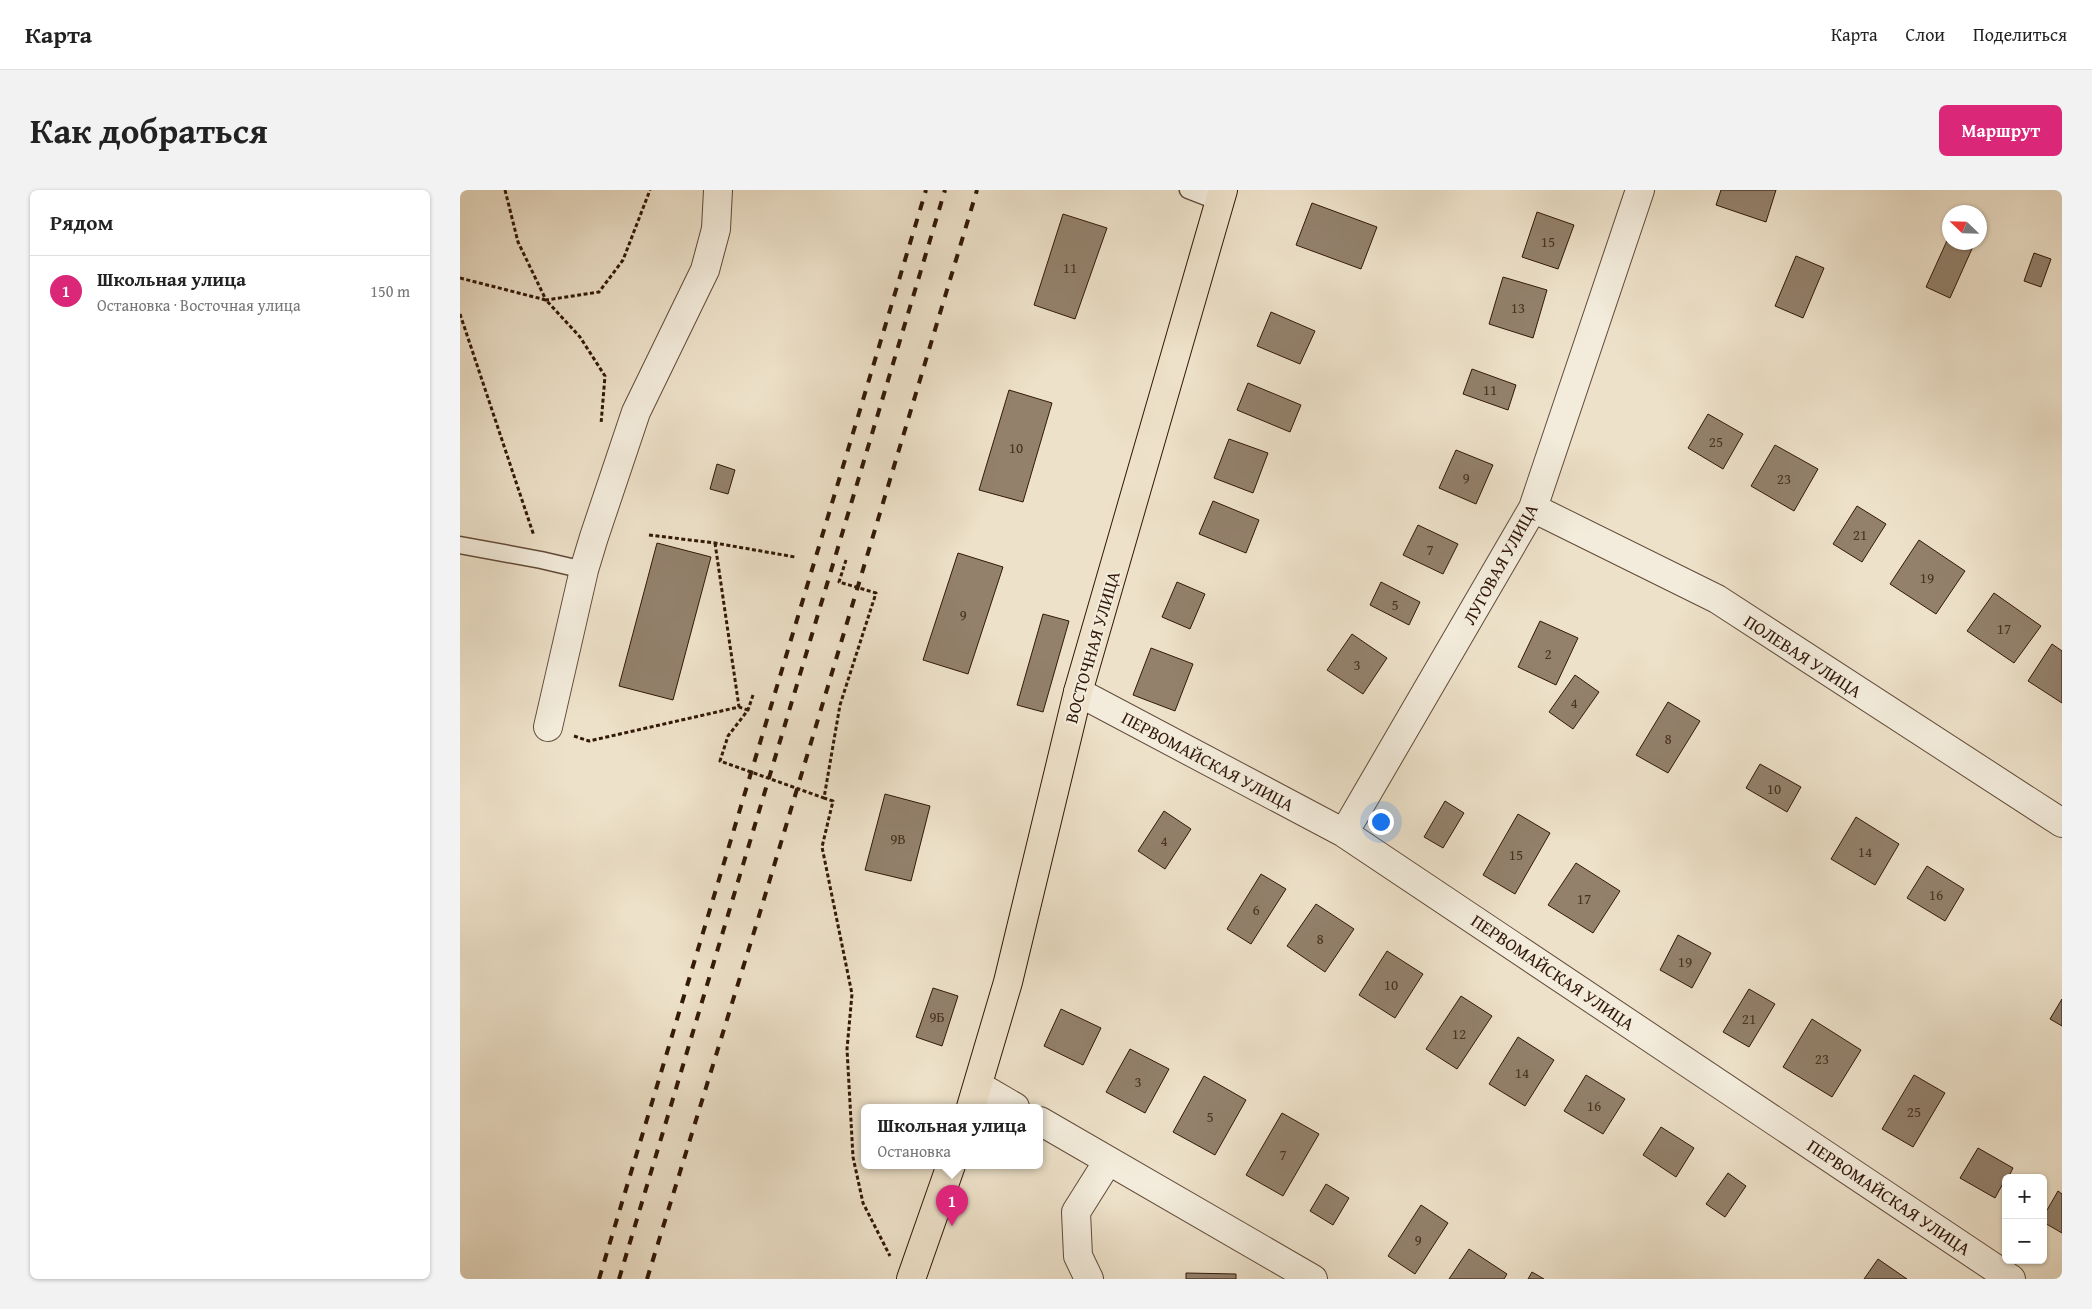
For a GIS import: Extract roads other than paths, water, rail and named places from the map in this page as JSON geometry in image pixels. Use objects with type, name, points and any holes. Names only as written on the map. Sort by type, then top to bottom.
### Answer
[{"type":"main road","name":"ВОСТОЧНАЯ УЛИЦА","points":[[975,1097],[1008,982],[1078,692],[1221,196]]},
{"type":"main road","points":[[902,1271],[948,1169]]},
{"type":"street","points":[[548,726],[584,570],[636,412],[705,270],[716,229],[718,190]]},
{"type":"street","name":"ЛУГОВАЯ УЛИЦА","points":[[1344,833],[1533,508],[1640,190]]},
{"type":"street","name":"ПОЛЕВАЯ УЛИЦА","points":[[1533,508],[1717,599],[2062,823]]},
{"type":"street","name":"ПЕРВОМАЙСКАЯ УЛИЦА","points":[[1078,692],[1344,833],[2011,1279]]},
{"type":"street","points":[[975,1097],[1003,1104]]},
{"type":"street","points":[[1043,1123],[1313,1279]]},
{"type":"street","points":[[1088,1279],[1078,1256],[1076,1212],[1108,1161]]},
{"type":"lane","points":[[1188,190],[1221,196]]},
{"type":"lane","points":[[460,545],[584,570]]},
{"type":"railway","points":[[599,1279],[926,190]]},
{"type":"railway","points":[[619,1279],[945,190]]},
{"type":"railway","points":[[647,1279],[758,919],[977,190]]},
{"type":"place","name":"Школьная улица","points":[[952,1226]]}]
